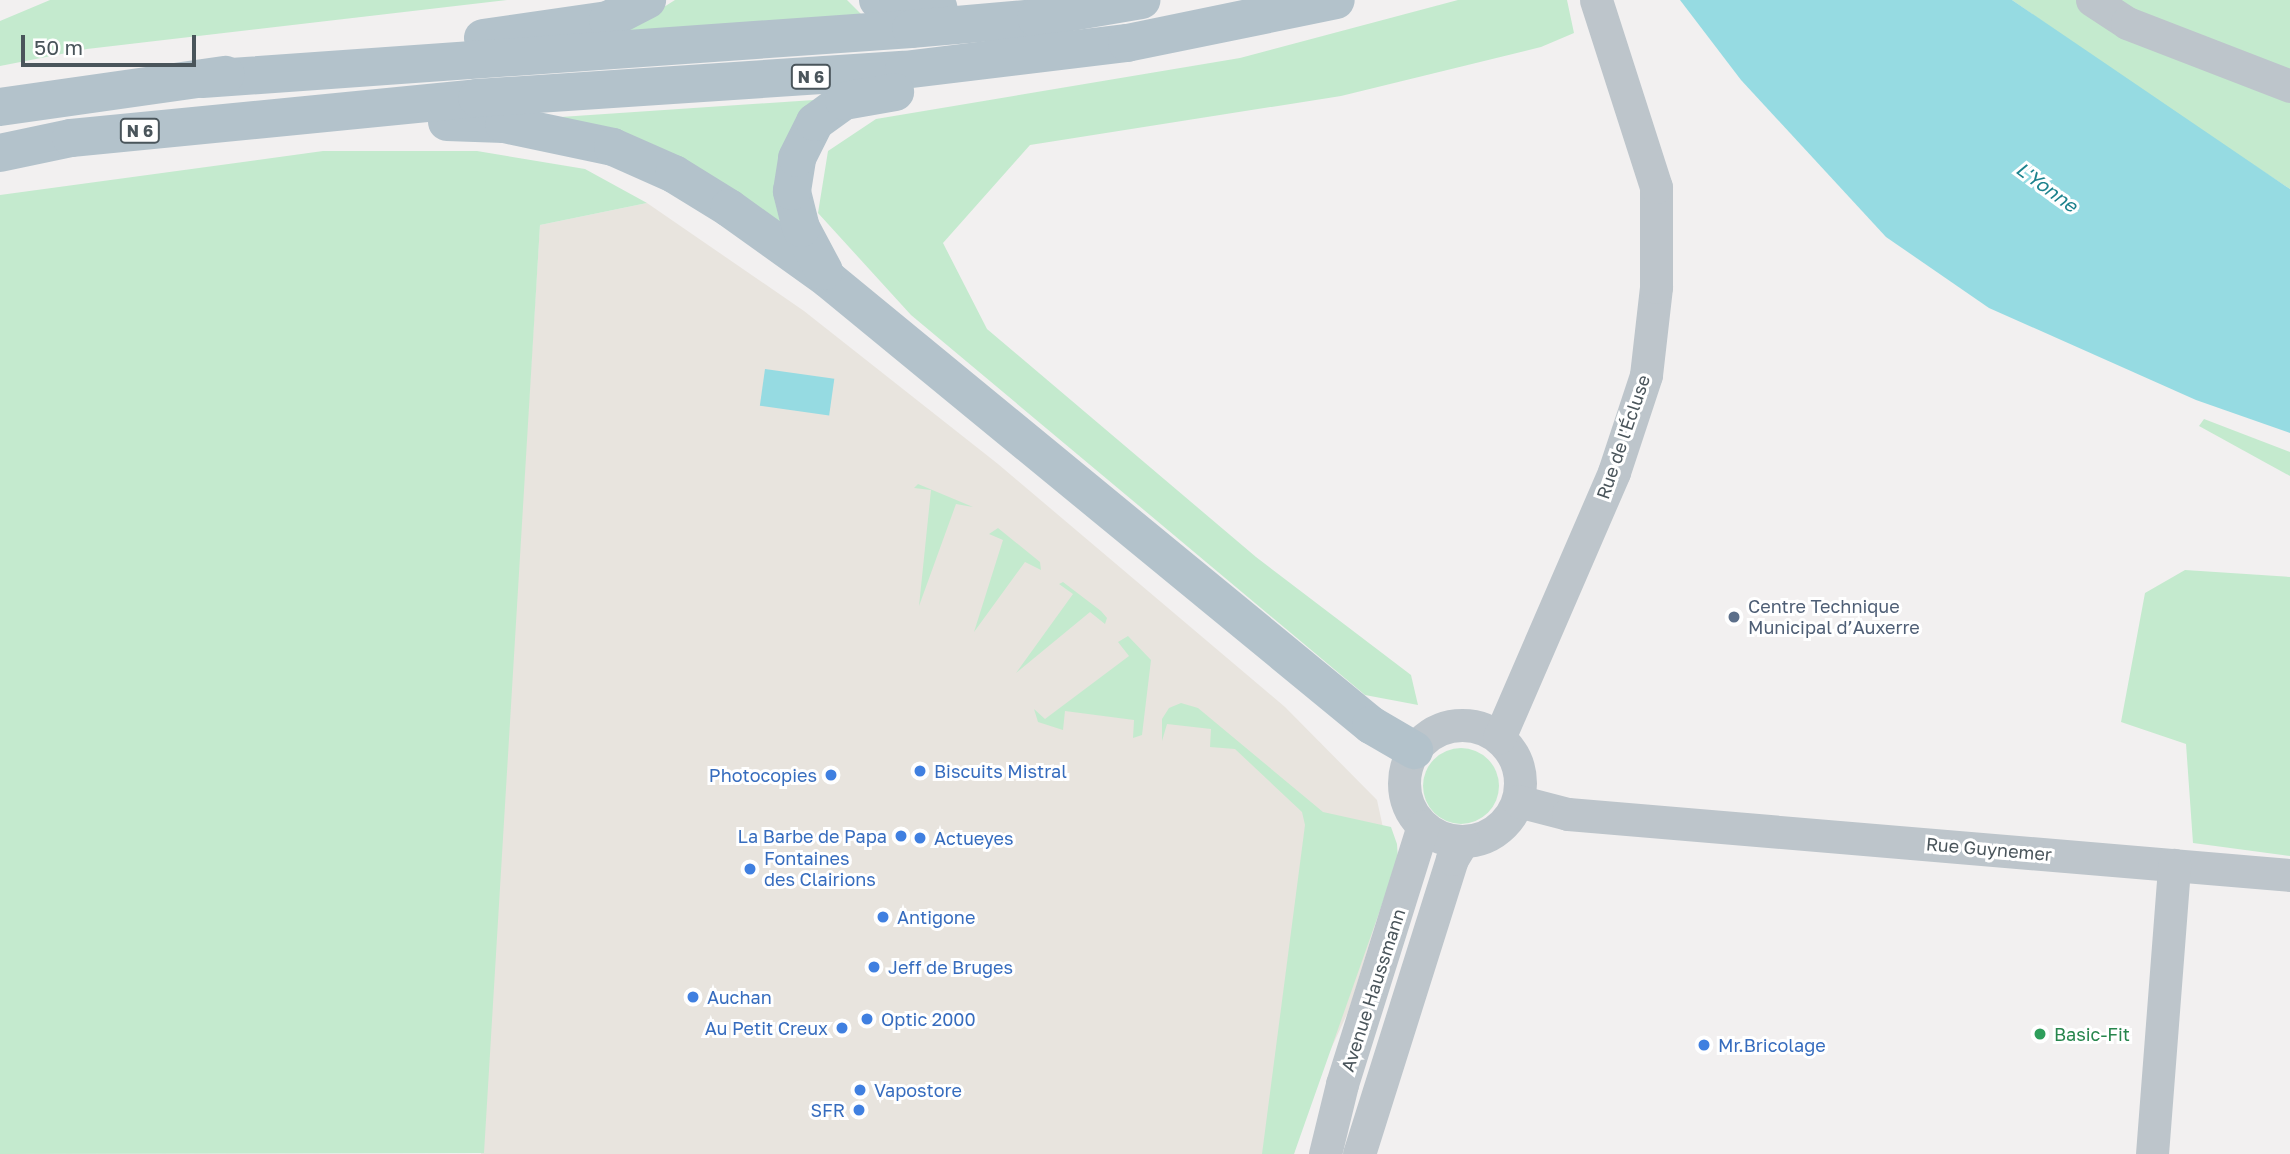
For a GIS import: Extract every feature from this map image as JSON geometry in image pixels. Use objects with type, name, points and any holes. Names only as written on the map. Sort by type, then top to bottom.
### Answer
[{"type":"main road","points":[[202,79],[608,20],[647,0]]},
{"type":"main road","points":[[878,0],[939,8],[1000,0]]},
{"type":"main road","name":"N 6","points":[[0,107],[202,79],[884,32],[1036,18],[1141,0]]},
{"type":"main road","name":"N 6","points":[[0,153],[71,138],[477,98],[904,71],[1127,43],[1336,0]]},
{"type":"main road","points":[[828,279],[801,228],[792,191],[797,158],[815,122],[844,100],[1126,57],[1257,31],[1345,0]]},
{"type":"main road","points":[[281,116],[504,124],[613,147],[685,181],[828,279],[1371,725],[1414,750]]},
{"type":"street","name":"Rue de l'Écluse","points":[[1499,738],[1614,472],[1646,374],[1657,287],[1657,187],[1596,0]]},
{"type":"street","points":[[2092,0],[2127,23],[2290,86]]},
{"type":"street","points":[[1463,725],[1499,738],[1518,766],[1518,801],[1497,830],[1463,841],[1435,835],[1423,826],[1413,814],[1405,790],[1407,766],[1414,750],[1427,737],[1463,725]]},
{"type":"street","name":"Rue Guynemer","points":[[1518,801],[1568,814],[2290,876]]},
{"type":"street","name":"Avenue Haussmann","points":[[1325,1154],[1342,1084],[1423,826]]},
{"type":"street","name":"Avenue Haussmann","points":[[1359,1154],[1452,859],[1463,841]]},
{"type":"street","points":[[2152,1154],[2174,865]]},
{"type":"shaded area","points":[[647,203],[804,311],[998,464],[1285,707],[1377,800],[1392,869],[1349,1010],[1310,1094],[1294,1154],[481,1154],[540,225]]},
{"type":"green space","points":[[50,0],[507,0],[87,49],[0,66],[0,21]]},
{"type":"green space","points":[[675,0],[847,0],[865,18],[615,38]]},
{"type":"green space","points":[[1458,0],[1567,0],[1574,33],[1541,47],[1341,96],[1030,145],[943,243],[987,329],[1256,557],[1411,675],[1418,705],[1365,695],[911,315],[818,213],[828,151],[876,119],[1240,58]]},
{"type":"green space","points":[[2012,0],[2290,0],[2290,189],[2170,110]]},
{"type":"green space","points":[[814,100],[789,234],[531,119]]},
{"type":"green space","points":[[323,151],[477,151],[585,169],[647,203],[540,225],[484,1153],[0,1154],[0,195]]},
{"type":"green space","points":[[2204,419],[2290,452],[2290,476],[2199,426]]},
{"type":"green space","points":[[918,484],[973,507],[956,504],[919,606],[931,490],[914,488]]},
{"type":"green space","points":[[998,528],[1040,562],[1041,570],[1025,562],[974,632],[1003,540],[989,534]]},
{"type":"green space","points":[[2185,570],[2290,577],[2290,856],[2193,843],[2186,744],[2121,722],[2145,593]]},
{"type":"green space","points":[[1063,582],[1101,611],[1107,618],[1105,624],[1090,612],[1016,673],[1073,594],[1059,584]]},
{"type":"green space","points":[[1128,636],[1151,660],[1142,735],[1133,738],[1134,720],[1065,711],[1063,730],[1038,722],[1034,709],[1045,719],[1129,656],[1118,642]]},
{"type":"green space","points":[[1181,703],[1198,708],[1323,812],[1391,827],[1397,844],[1398,859],[1294,1154],[1262,1154],[1305,825],[1302,812],[1235,749],[1210,747],[1211,729],[1167,724],[1162,741],[1162,719],[1169,708]]},
{"type":"green space","points":[[1461,748],[1476,751],[1488,759],[1496,771],[1499,786],[1496,801],[1488,813],[1476,821],[1461,824],[1446,821],[1434,813],[1426,801],[1423,786],[1426,771],[1434,759],[1446,751]]},
{"type":"water","name":"L'Yonne","points":[[1680,0],[2012,0],[2290,189],[2290,433],[2196,400],[1989,308],[1886,237],[1741,80]]},
{"type":"water","points":[[765,369],[834,379],[829,415],[760,406]]},
{"type":"place","name":"Centre Technique Municipal d’Auxerre","points":[[1734,617]]},
{"type":"place","name":"Biscuits Mistral","points":[[920,771]]},
{"type":"place","name":"Photocopies","points":[[831,775]]},
{"type":"place","name":"La Barbe de Papa","points":[[901,836]]},
{"type":"place","name":"Actueyes","points":[[920,838]]},
{"type":"place","name":"Fontaines des Clairions","points":[[750,869]]},
{"type":"place","name":"Antigone","points":[[883,917]]},
{"type":"place","name":"Jeff de Bruges","points":[[874,967]]},
{"type":"place","name":"Auchan","points":[[693,997]]},
{"type":"place","name":"Optic 2000","points":[[867,1019]]},
{"type":"place","name":"Au Petit Creux","points":[[842,1028]]},
{"type":"place","name":"Basic-Fit","points":[[2040,1034]]},
{"type":"place","name":"Mr.Bricolage","points":[[1704,1045]]},
{"type":"place","name":"Vapostore","points":[[860,1090]]},
{"type":"place","name":"SFR","points":[[859,1110]]}]
